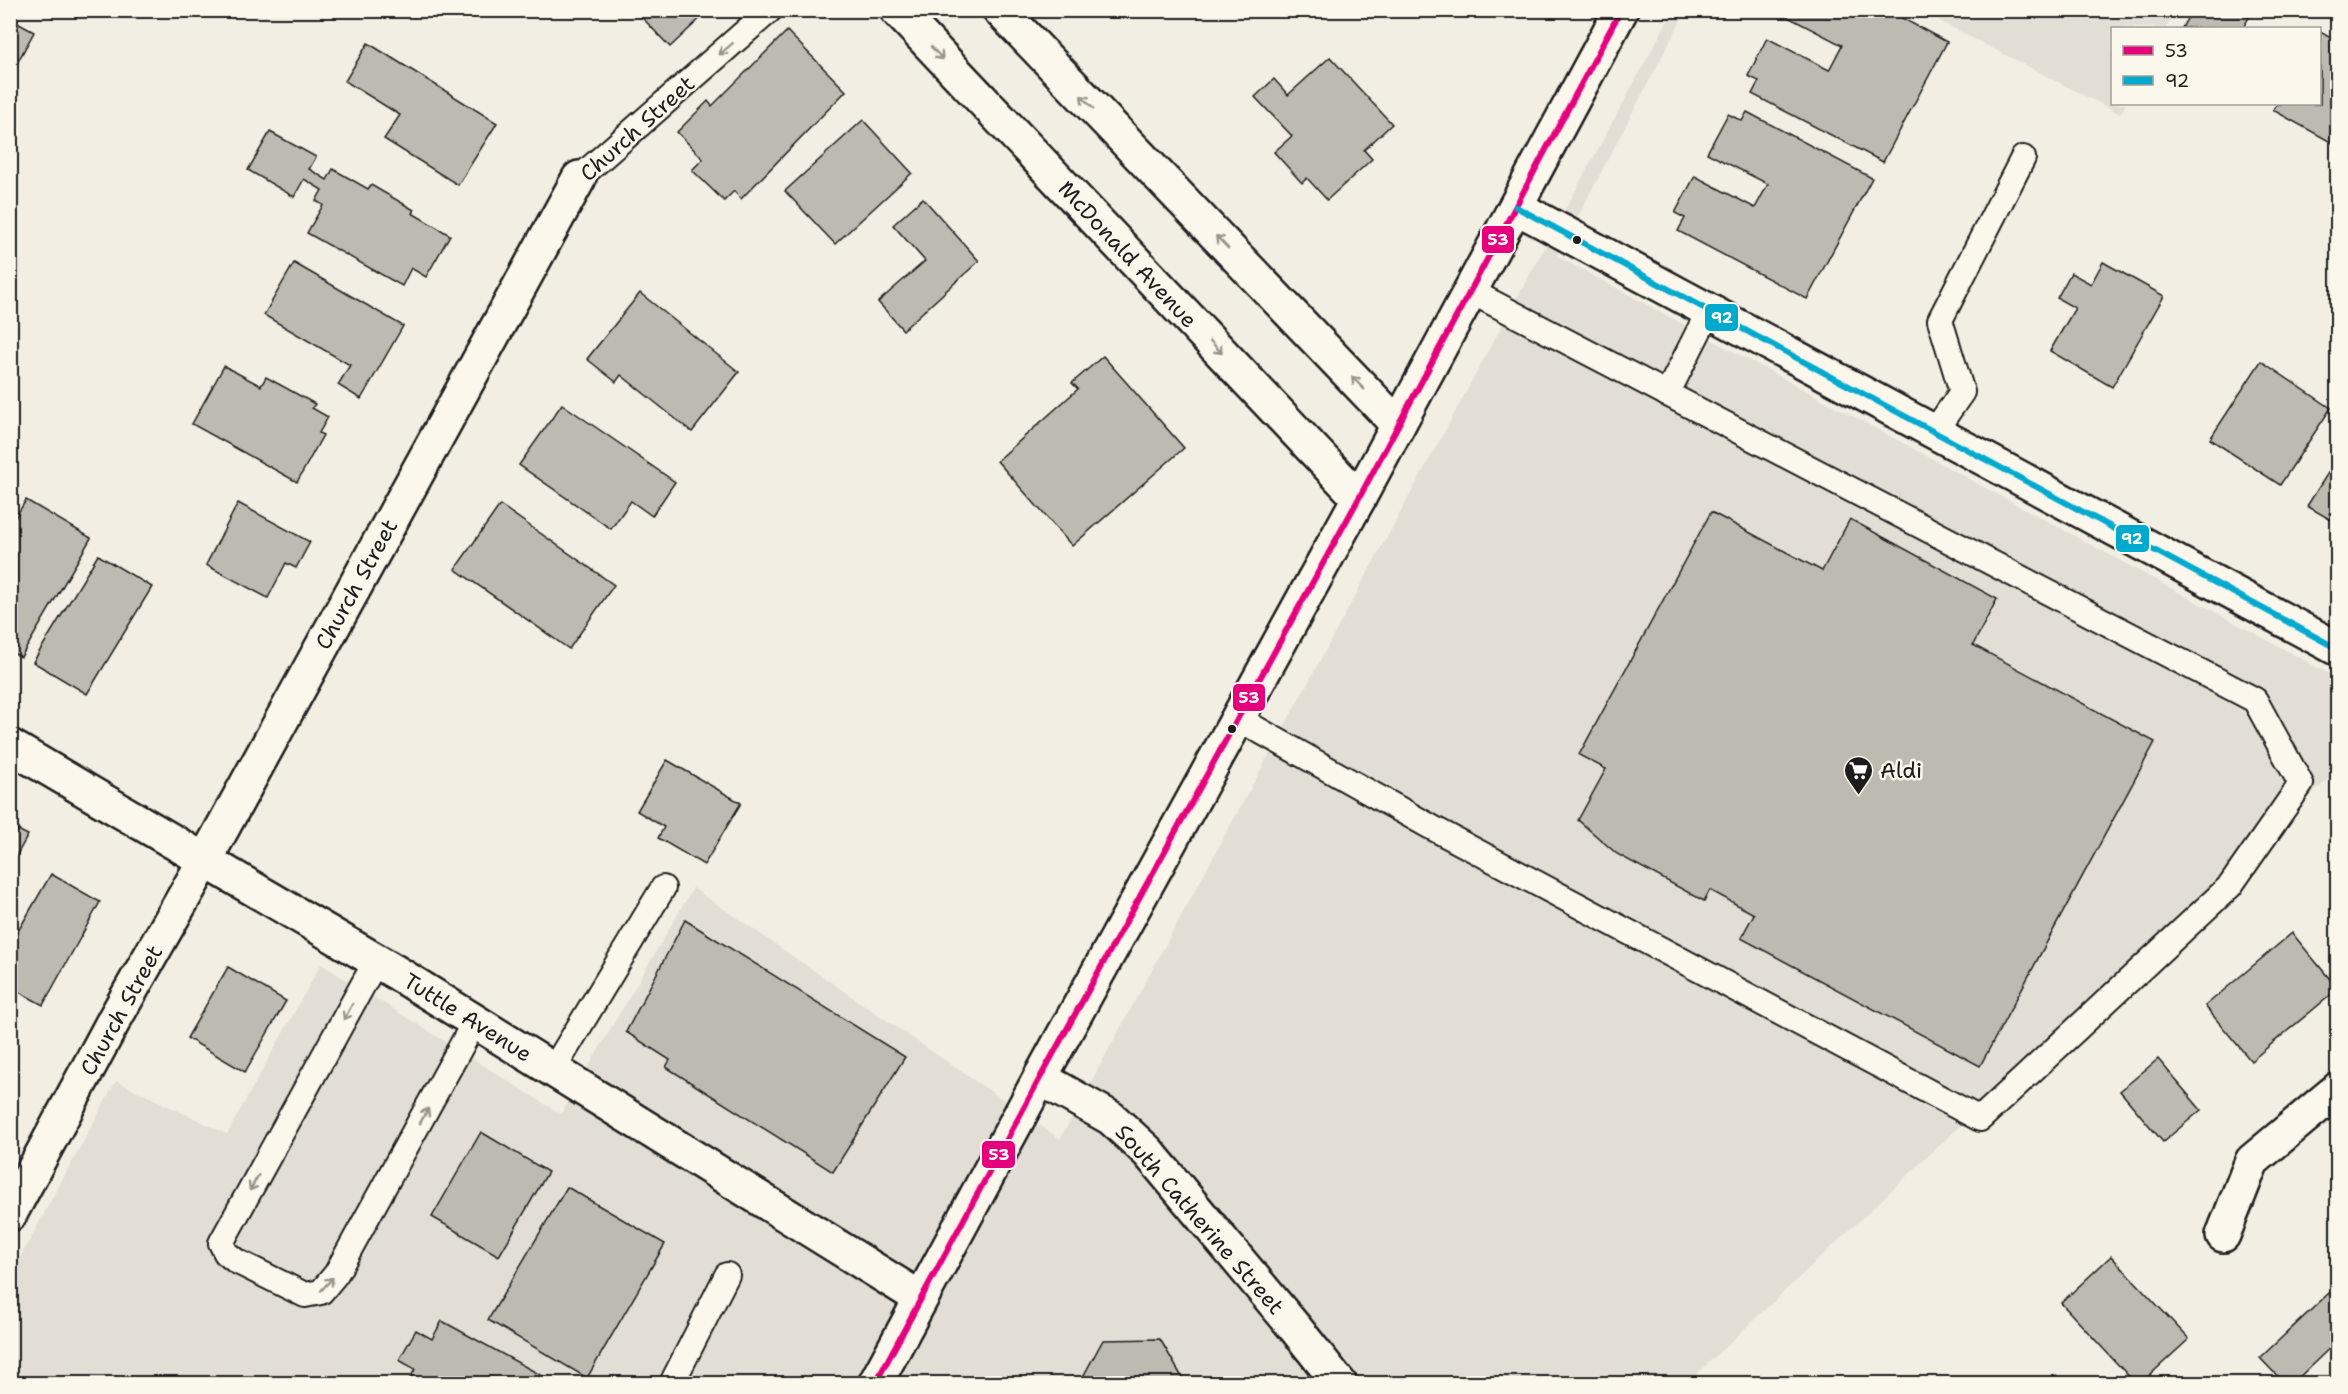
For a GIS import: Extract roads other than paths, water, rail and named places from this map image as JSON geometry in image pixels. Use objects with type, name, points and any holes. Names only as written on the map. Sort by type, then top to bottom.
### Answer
[{"type":"street","name":"McDonald Avenue","points":[[897,10],[1359,498]]},
{"type":"street","points":[[1000,10],[1398,425]]},
{"type":"street","points":[[875,1383],[1359,498],[1621,10]]},
{"type":"street","name":"Church Street","points":[[10,1214],[114,1020],[205,860],[579,178]]},
{"type":"street","points":[[1516,207],[2337,649]]},
{"type":"street","name":"Tuttle Avenue","points":[[10,746],[376,961],[920,1298]]},
{"type":"street","name":"South Catherine Street","points":[[1040,1078],[1111,1118],[1148,1152],[1340,1383]]},
{"type":"street","points":[[2223,1235],[2252,1161],[2337,1089]]},
{"type":"lane","name":"Church Street","points":[[579,178],[770,10]]},
{"type":"lane","points":[[1934,432],[1962,392],[1940,320],[2023,158]]},
{"type":"lane","points":[[1237,718],[1431,827],[1980,1119],[2230,886],[2301,784],[2255,700],[1470,291]]},
{"type":"lane","points":[[1667,394],[1709,311]]},
{"type":"lane","points":[[553,1070],[663,888]]},
{"type":"lane","points":[[376,961],[221,1243],[226,1253],[236,1261],[305,1295],[321,1292],[336,1275],[475,1022]]},
{"type":"lane","points":[[680,1383],[674,1379],[727,1275]]},
{"type":"place","name":"Aldi","points":[[1859,796]]}]
